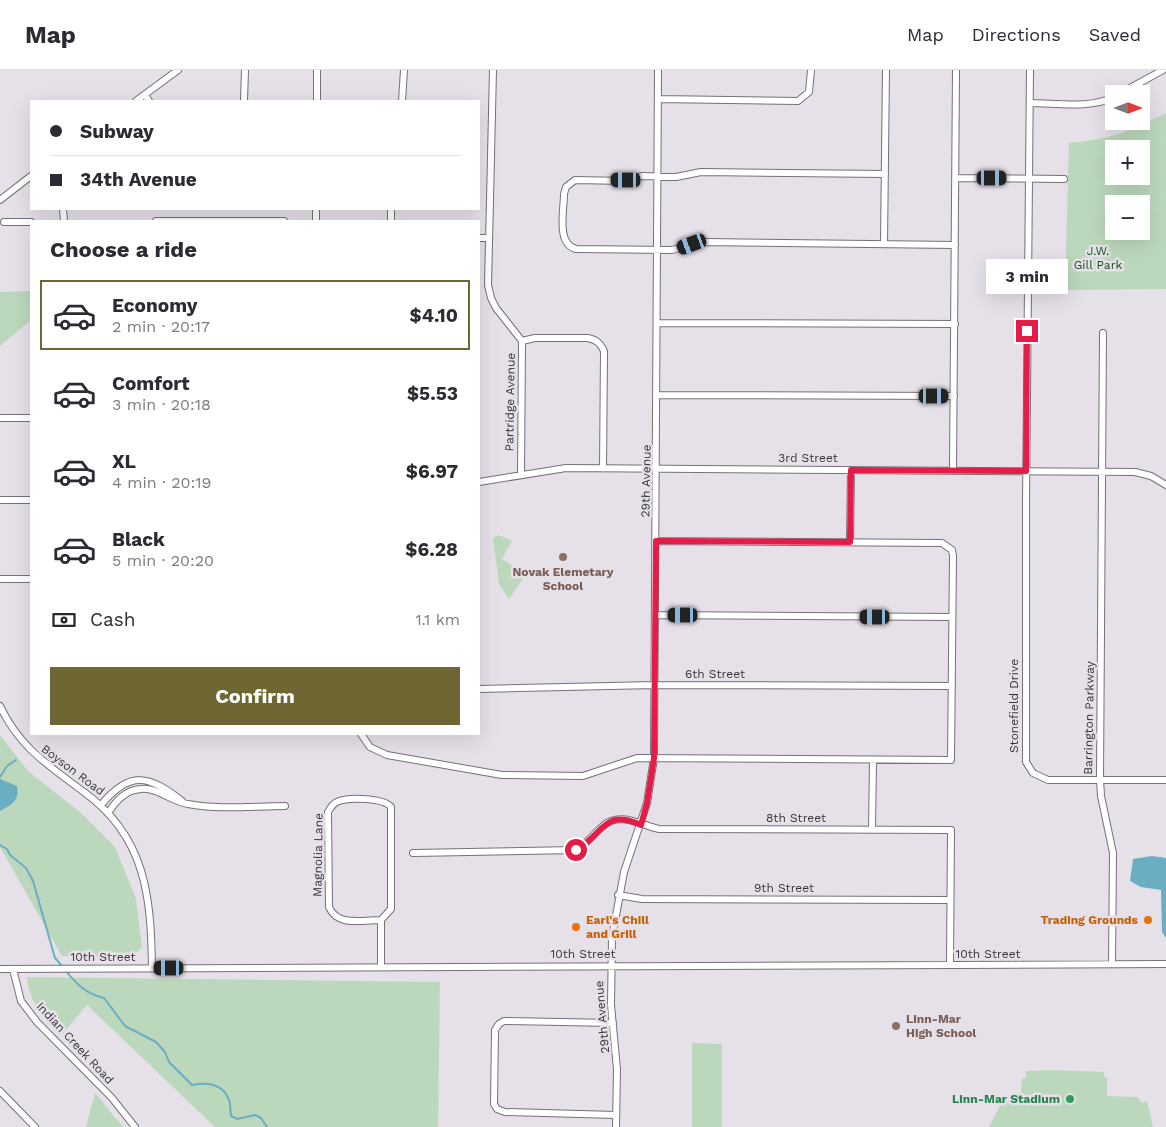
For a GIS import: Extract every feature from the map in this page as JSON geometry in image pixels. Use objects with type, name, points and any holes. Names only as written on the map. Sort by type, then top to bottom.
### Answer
[{"type":"street","points":[[137,100],[178,70]]},
{"type":"street","points":[[244,100],[245,70]]},
{"type":"street","points":[[317,70],[317,100]]},
{"type":"street","points":[[402,100],[404,70]]},
{"type":"street","name":"Partridge Avenue","points":[[493,70],[488,285],[491,298],[522,341],[520,475]]},
{"type":"street","name":"29th Avenue","points":[[616,1127],[617,1057],[610,966],[618,895],[647,803],[654,758],[658,396],[658,70]]},
{"type":"street","points":[[658,99],[798,101],[809,92],[810,70]]},
{"type":"street","points":[[884,244],[886,70]]},
{"type":"street","points":[[953,470],[956,70]]},
{"type":"street","name":"Stonefield Drive","points":[[1030,70],[1026,471],[1026,762],[1033,773],[1048,780],[1166,780]]},
{"type":"street","points":[[1136,85],[1163,70]]},
{"type":"street","points":[[144,95],[148,100]]},
{"type":"street","points":[[1030,103],[1084,104],[1105,100]]},
{"type":"street","points":[[886,174],[701,172],[676,177],[642,176],[626,180],[575,180],[566,187],[564,239],[570,247],[657,250],[672,250],[703,242],[955,245]]},
{"type":"street","points":[[0,200],[30,177]]},
{"type":"street","points":[[956,178],[1064,179]]},
{"type":"street","points":[[4,222],[30,222]]},
{"type":"street","points":[[480,238],[489,238]]},
{"type":"street","points":[[658,323],[955,324]]},
{"type":"street","name":"Barrington Parkway","points":[[1103,333],[1100,779],[1101,796],[1113,853],[1112,964]]},
{"type":"street","points":[[522,341],[535,338],[588,338],[596,340],[601,344],[604,351],[603,469]]},
{"type":"street","points":[[658,396],[954,396]]},
{"type":"street","points":[[0,418],[30,418]]},
{"type":"street","name":"3rd Street","points":[[480,482],[566,468],[1103,471],[1135,472],[1151,476],[1166,485]]},
{"type":"street","points":[[850,542],[851,470]]},
{"type":"street","points":[[0,500],[30,500]]},
{"type":"street","points":[[362,735],[370,747],[386,755],[502,775],[582,776],[592,774],[626,760],[654,758],[951,760],[953,556],[948,546],[942,543],[656,541]]},
{"type":"street","points":[[0,579],[30,579]]},
{"type":"street","points":[[655,615],[952,617]]},
{"type":"street","name":"6th Street","points":[[480,689],[655,685],[952,686]]},
{"type":"street","name":"Boyson Road","points":[[0,706],[18,737],[34,755],[101,805],[129,840],[142,868],[151,917],[152,968]]},
{"type":"street","points":[[872,830],[873,760]]},
{"type":"street","points":[[101,805],[122,784],[136,780],[150,780],[158,783],[187,804]]},
{"type":"street","points":[[108,813],[117,800],[128,792],[142,788],[187,804],[285,806]]},
{"type":"street","name":"Magnolia Lane","points":[[381,967],[382,920],[391,909],[391,807],[388,802],[380,800],[340,800],[333,804],[328,812],[328,908],[332,916],[340,921],[382,920]]},
{"type":"street","name":"8th Street","points":[[413,853],[565,852],[576,850],[588,843],[604,825],[612,820],[629,820],[659,829],[950,830],[950,900]]},
{"type":"street","name":"9th Street","points":[[618,895],[642,899],[950,900]]},
{"type":"street","points":[[950,900],[950,965]]},
{"type":"street","name":"10th Street","points":[[0,969],[1166,964]]},
{"type":"street","name":"Indian Creek Road","points":[[13,969],[21,1000],[36,1022],[112,1098],[135,1127]]},
{"type":"street","points":[[613,1024],[504,1021],[498,1024],[495,1030],[494,1104],[496,1109],[505,1112],[616,1115]]},
{"type":"street","points":[[0,1090],[35,1127]]},
{"type":"green space","name":"J.W. Gill Park","points":[[1166,113],[1166,289],[1065,290],[1069,143],[1109,137],[1130,130],[1150,130],[1150,121]]},
{"type":"green space","points":[[30,291],[30,321],[0,346],[0,292]]},
{"type":"green space","points":[[499,535],[512,541],[502,559],[526,574],[509,599],[499,584],[493,538]]},
{"type":"green space","points":[[0,735],[28,771],[80,812],[115,847],[136,899],[142,947],[131,958],[62,956],[0,847]]},
{"type":"green space","points":[[27,977],[440,982],[438,1127],[215,1127],[87,1005],[62,1034],[38,1009],[28,986]]},
{"type":"green space","points":[[692,1043],[722,1044],[722,1127],[692,1127]]},
{"type":"green space","name":"Linn-Mar Stadium","points":[[1026,1071],[1104,1072],[1104,1077],[1107,1077],[1107,1096],[1137,1097],[1142,1103],[1147,1101],[1153,1127],[989,1127],[999,1108],[1000,1095],[1021,1095],[1022,1078],[1026,1078]]},
{"type":"green space","points":[[95,1093],[123,1127],[86,1127]]},
{"type":"water","points":[[0,779],[17,786],[18,791],[14,802],[0,811]]},
{"type":"water","points":[[1152,856],[1166,858],[1166,938],[1162,932],[1161,890],[1141,887],[1130,881],[1133,859]]},
{"type":"waterway","points":[[0,777],[7,766],[16,760]]},
{"type":"waterway","points":[[0,845],[7,849],[10,855],[26,868],[33,881],[55,958],[63,967]]},
{"type":"waterway","points":[[66,971],[83,988],[92,994],[104,998],[125,1026],[156,1042],[165,1052],[169,1062],[192,1085],[208,1084],[223,1090],[230,1102],[231,1116],[237,1119],[255,1115],[261,1118],[267,1127]]},
{"type":"place","name":"Novak Elemetary School","points":[[563,557]]},
{"type":"place","name":"Trading Grounds","points":[[1148,920]]},
{"type":"place","name":"Earl's Chill and Grill","points":[[576,927]]},
{"type":"place","name":"Linn-Mar High School","points":[[896,1026]]},
{"type":"place","name":"Linn-Mar Stadium","points":[[1070,1099]]},
{"type":"route","points":[[576,850],[588,843],[604,825],[612,820],[620,818],[641,825],[647,803],[654,758],[656,541],[850,542],[851,470],[1026,471],[1027,331]]}]
